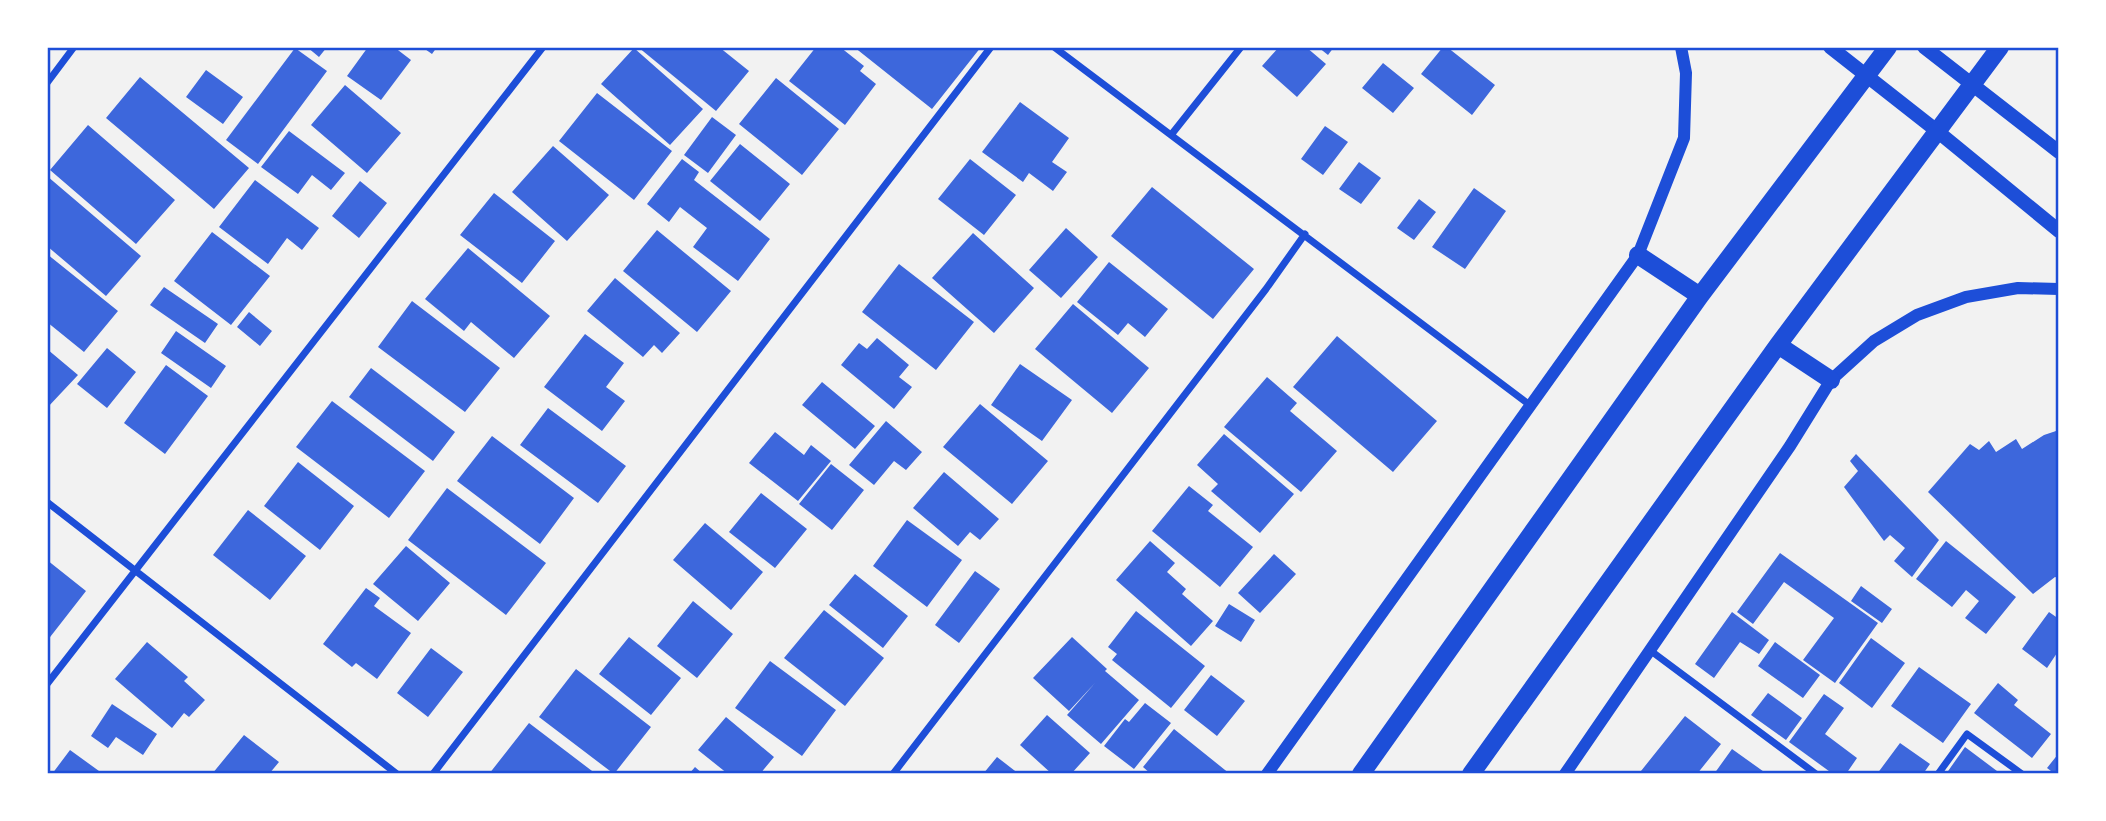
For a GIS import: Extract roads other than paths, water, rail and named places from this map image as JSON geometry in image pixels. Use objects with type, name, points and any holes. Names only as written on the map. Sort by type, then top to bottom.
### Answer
[{"type":"main road","points":[[1830,47],[2059,231]]},
{"type":"main road","points":[[1361,774],[1700,296],[1888,47]]},
{"type":"main road","points":[[1924,47],[2059,152]]},
{"type":"main road","points":[[1471,774],[1778,345],[2000,47]]},
{"type":"main road","points":[[1638,256],[1700,296]]},
{"type":"main road","points":[[1778,345],[1831,380]]},
{"type":"street","points":[[47,83],[74,47]]},
{"type":"street","points":[[47,684],[543,47]]},
{"type":"street","points":[[433,774],[991,47]]},
{"type":"street","points":[[1054,47],[1532,406]]},
{"type":"street","points":[[1171,135],[1241,47]]},
{"type":"street","points":[[1268,774],[1638,256],[1684,138],[1686,72],[1681,47]]},
{"type":"street","points":[[893,774],[1266,289],[1305,234]]},
{"type":"street","points":[[1565,774],[1790,446],[1831,380],[1874,341],[1917,315],[1966,297],[2018,288],[2059,289]]},
{"type":"street","points":[[47,502],[397,774]]},
{"type":"street","points":[[1651,651],[1816,774]]},
{"type":"street","points":[[1938,774],[1967,734],[2022,774]]}]
